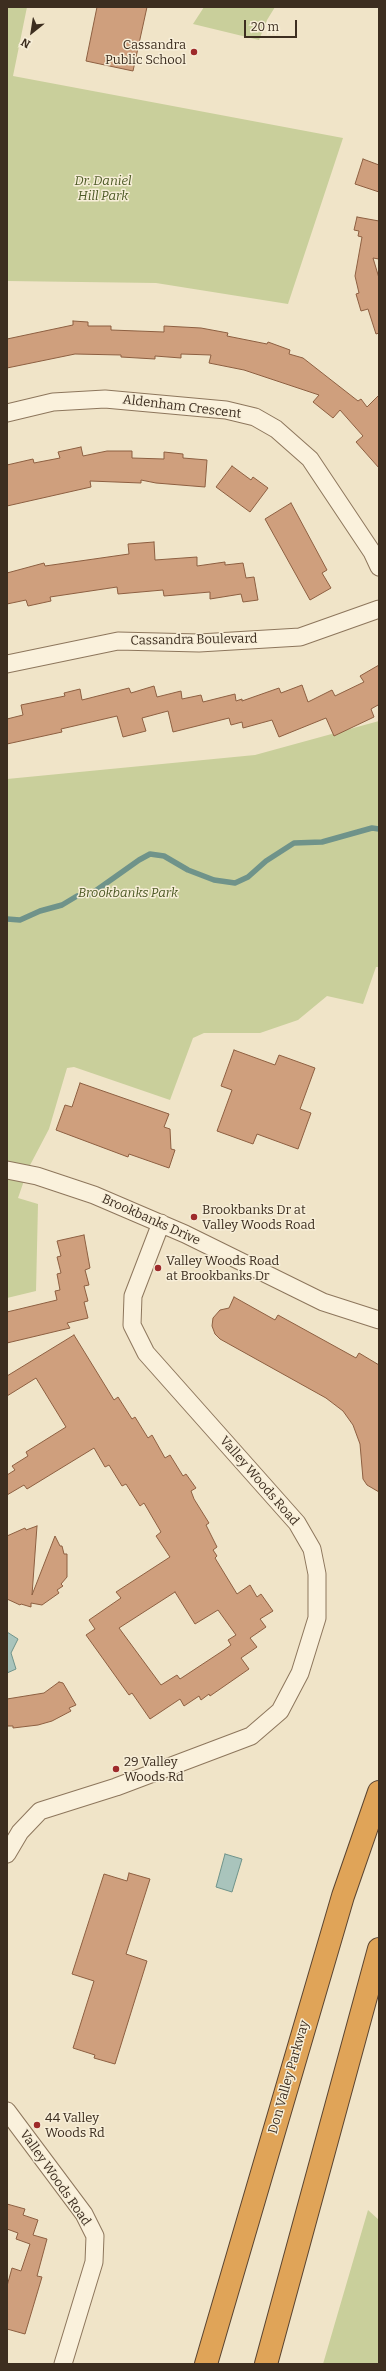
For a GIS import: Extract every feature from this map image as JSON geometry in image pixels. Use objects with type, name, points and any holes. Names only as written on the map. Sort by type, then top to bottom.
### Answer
[{"type":"highway","name":"Don Valley Parkway","points":[[206,2360],[343,1896],[379,1792]]},
{"type":"highway","points":[[266,2364],[379,1949]]},
{"type":"street","name":"Aldenham Crescent","points":[[7,413],[54,402],[105,399],[226,410],[255,417],[276,429],[310,459],[372,552],[379,568]]},
{"type":"street","name":"Cassandra Boulevard","points":[[7,664],[118,641],[199,643],[300,637],[379,609]]},
{"type":"street","name":"Brookbanks Drive","points":[[7,1170],[38,1176],[94,1195],[161,1223],[323,1302],[379,1320]]},
{"type":"street","name":"Valley Woods Road","points":[[7,1854],[20,1832],[40,1811],[116,1787],[251,1736],[280,1712],[300,1673],[317,1618],[317,1574],[312,1549],[297,1523],[146,1353],[132,1324],[133,1296],[161,1223]]},
{"type":"street","name":"Valley Woods Road","points":[[7,2111],[84,2214],[95,2236],[94,2262],[63,2364]]},
{"type":"green space","name":"Dr. Daniel Hill Park","points":[[7,7],[27,7],[13,76],[343,138],[288,304],[156,283],[7,281]]},
{"type":"green space","points":[[204,7],[275,7],[267,20],[259,40],[193,24]]},
{"type":"green space","name":"Brookbanks Park","points":[[379,721],[379,967],[376,967],[363,1004],[327,996],[298,1020],[260,1033],[204,1033],[193,1038],[170,1100],[74,1067],[67,1068],[49,1129],[28,1169],[18,1198],[38,1204],[36,1291],[7,1298],[7,779],[255,755]]},
{"type":"green space","points":[[368,2210],[379,2220],[379,2364],[323,2364]]},
{"type":"water","points":[[7,1632],[18,1639],[11,1653],[16,1669],[7,1673]]},
{"type":"water","points":[[225,1854],[242,1859],[232,1892],[216,1887]]},
{"type":"building","points":[[97,7],[147,7],[133,71],[86,61]]},
{"type":"building","points":[[363,159],[379,165],[379,192],[355,184]]},
{"type":"building","points":[[357,217],[379,221],[379,259],[373,258],[379,278],[379,333],[376,334],[368,309],[361,311],[356,294],[359,293],[355,276],[362,237],[358,236],[359,231],[354,230]]},
{"type":"building","points":[[73,321],[88,322],[88,326],[111,326],[111,330],[164,332],[164,326],[201,328],[228,333],[227,336],[267,344],[268,342],[290,350],[289,354],[303,358],[358,401],[361,399],[367,407],[379,395],[379,468],[356,442],[363,436],[340,410],[333,418],[313,402],[319,395],[244,370],[209,363],[211,355],[181,354],[181,358],[155,356],[155,359],[121,357],[121,355],[75,354],[7,368],[7,339],[73,325]]},
{"type":"building","points":[[81,447],[83,456],[107,451],[132,451],[132,458],[164,459],[164,452],[183,454],[183,458],[207,460],[205,487],[156,483],[141,480],[141,483],[90,481],[91,487],[7,506],[7,465],[33,459],[34,463],[60,458],[58,452]]},
{"type":"building","points":[[232,466],[251,480],[253,477],[268,488],[250,512],[216,487]]},
{"type":"building","points":[[291,503],[327,570],[322,573],[331,588],[310,600],[265,519]]},
{"type":"building","points":[[154,542],[155,560],[197,557],[197,566],[225,562],[225,565],[243,563],[246,578],[254,577],[258,600],[243,602],[241,594],[210,599],[210,592],[164,596],[163,590],[118,594],[117,587],[50,597],[51,601],[28,606],[26,600],[7,604],[7,573],[44,563],[45,566],[129,554],[128,544]]},
{"type":"building","points":[[379,665],[379,708],[378,705],[371,709],[374,717],[334,736],[326,718],[279,737],[272,720],[243,728],[242,722],[231,725],[229,718],[173,732],[168,711],[142,718],[146,731],[123,737],[117,716],[61,729],[62,732],[7,744],[7,719],[23,715],[21,705],[65,696],[64,693],[80,689],[82,700],[129,688],[131,693],[154,686],[157,697],[181,691],[182,699],[201,695],[203,702],[235,694],[236,701],[242,699],[242,701],[279,688],[281,693],[302,685],[308,702],[332,690],[335,696],[364,682],[360,676]]},
{"type":"building","points":[[234,1050],[275,1065],[279,1055],[315,1068],[300,1109],[311,1113],[298,1149],[257,1134],[253,1144],[217,1131],[232,1090],[221,1086]]},
{"type":"building","points":[[80,1083],[169,1114],[164,1127],[170,1129],[171,1149],[175,1150],[169,1168],[129,1154],[128,1157],[56,1130],[65,1105],[72,1107]]},
{"type":"building","points":[[84,1235],[90,1268],[85,1270],[89,1285],[84,1286],[88,1301],[84,1302],[88,1318],[67,1323],[70,1328],[7,1343],[7,1312],[57,1300],[55,1291],[60,1290],[57,1274],[61,1273],[57,1257],[61,1256],[57,1241]]},
{"type":"building","points":[[234,1297],[275,1320],[278,1315],[356,1358],[359,1353],[379,1365],[379,1492],[367,1485],[363,1479],[360,1444],[353,1425],[343,1411],[326,1398],[220,1339],[215,1334],[212,1326],[213,1318],[220,1310],[229,1308]]},
{"type":"building","points":[[74,1335],[114,1400],[118,1397],[132,1419],[135,1417],[148,1438],[152,1435],[165,1458],[170,1455],[183,1476],[186,1474],[196,1488],[191,1491],[194,1499],[209,1523],[206,1525],[217,1547],[213,1550],[217,1556],[215,1558],[237,1594],[250,1585],[257,1597],[261,1594],[273,1611],[260,1619],[266,1627],[250,1638],[257,1647],[241,1658],[249,1669],[210,1696],[209,1694],[201,1700],[199,1696],[184,1706],[180,1699],[150,1719],[132,1693],[129,1695],[86,1635],[95,1629],[89,1620],[121,1598],[116,1592],[170,1557],[156,1536],[161,1532],[144,1503],[140,1506],[126,1484],[122,1486],[109,1465],[105,1467],[94,1448],[27,1489],[24,1485],[7,1495],[7,1475],[15,1470],[12,1466],[28,1456],[26,1452],[66,1427],[36,1378],[7,1396],[7,1376]],"holes":[[[175,1592],[195,1624],[218,1610],[236,1635],[228,1640],[231,1645],[224,1650],[180,1679],[177,1675],[161,1685],[119,1628]]]},
{"type":"building","points":[[37,1526],[32,1595],[55,1536],[60,1546],[62,1546],[64,1554],[67,1554],[67,1577],[61,1584],[63,1586],[57,1590],[59,1593],[42,1605],[31,1603],[31,1607],[20,1605],[7,1599],[7,1536],[25,1528],[26,1530]]},
{"type":"building","points":[[59,1682],[63,1683],[76,1705],[69,1708],[71,1711],[52,1721],[38,1725],[13,1728],[13,1726],[7,1726],[7,1699],[44,1693]]},
{"type":"building","points":[[129,1873],[150,1879],[126,1954],[147,1961],[115,2064],[94,2058],[95,2055],[73,2048],[94,1981],[72,1974],[104,1874],[127,1881]]},
{"type":"building","points":[[7,2204],[25,2209],[23,2215],[38,2220],[33,2235],[47,2239],[37,2276],[42,2277],[25,2334],[7,2329],[7,2286],[12,2268],[21,2271],[30,2244],[16,2239],[18,2233],[7,2229]]},
{"type":"waterway","points":[[7,919],[20,920],[40,911],[62,905],[77,896],[91,894],[139,860],[150,854],[164,856],[188,870],[214,880],[235,883],[248,877],[266,861],[294,843],[322,842],[372,828],[379,829]]},
{"type":"place","name":"Cassandra Public School","points":[[194,52]]},
{"type":"place","name":"Brookbanks Dr at Valley Woods Road","points":[[194,1217]]},
{"type":"place","name":"Valley Woods Road at Brookbanks Dr","points":[[158,1268]]},
{"type":"place","name":"29 Valley Woods Rd","points":[[116,1769]]},
{"type":"place","name":"44 Valley Woods Rd","points":[[37,2125]]}]
